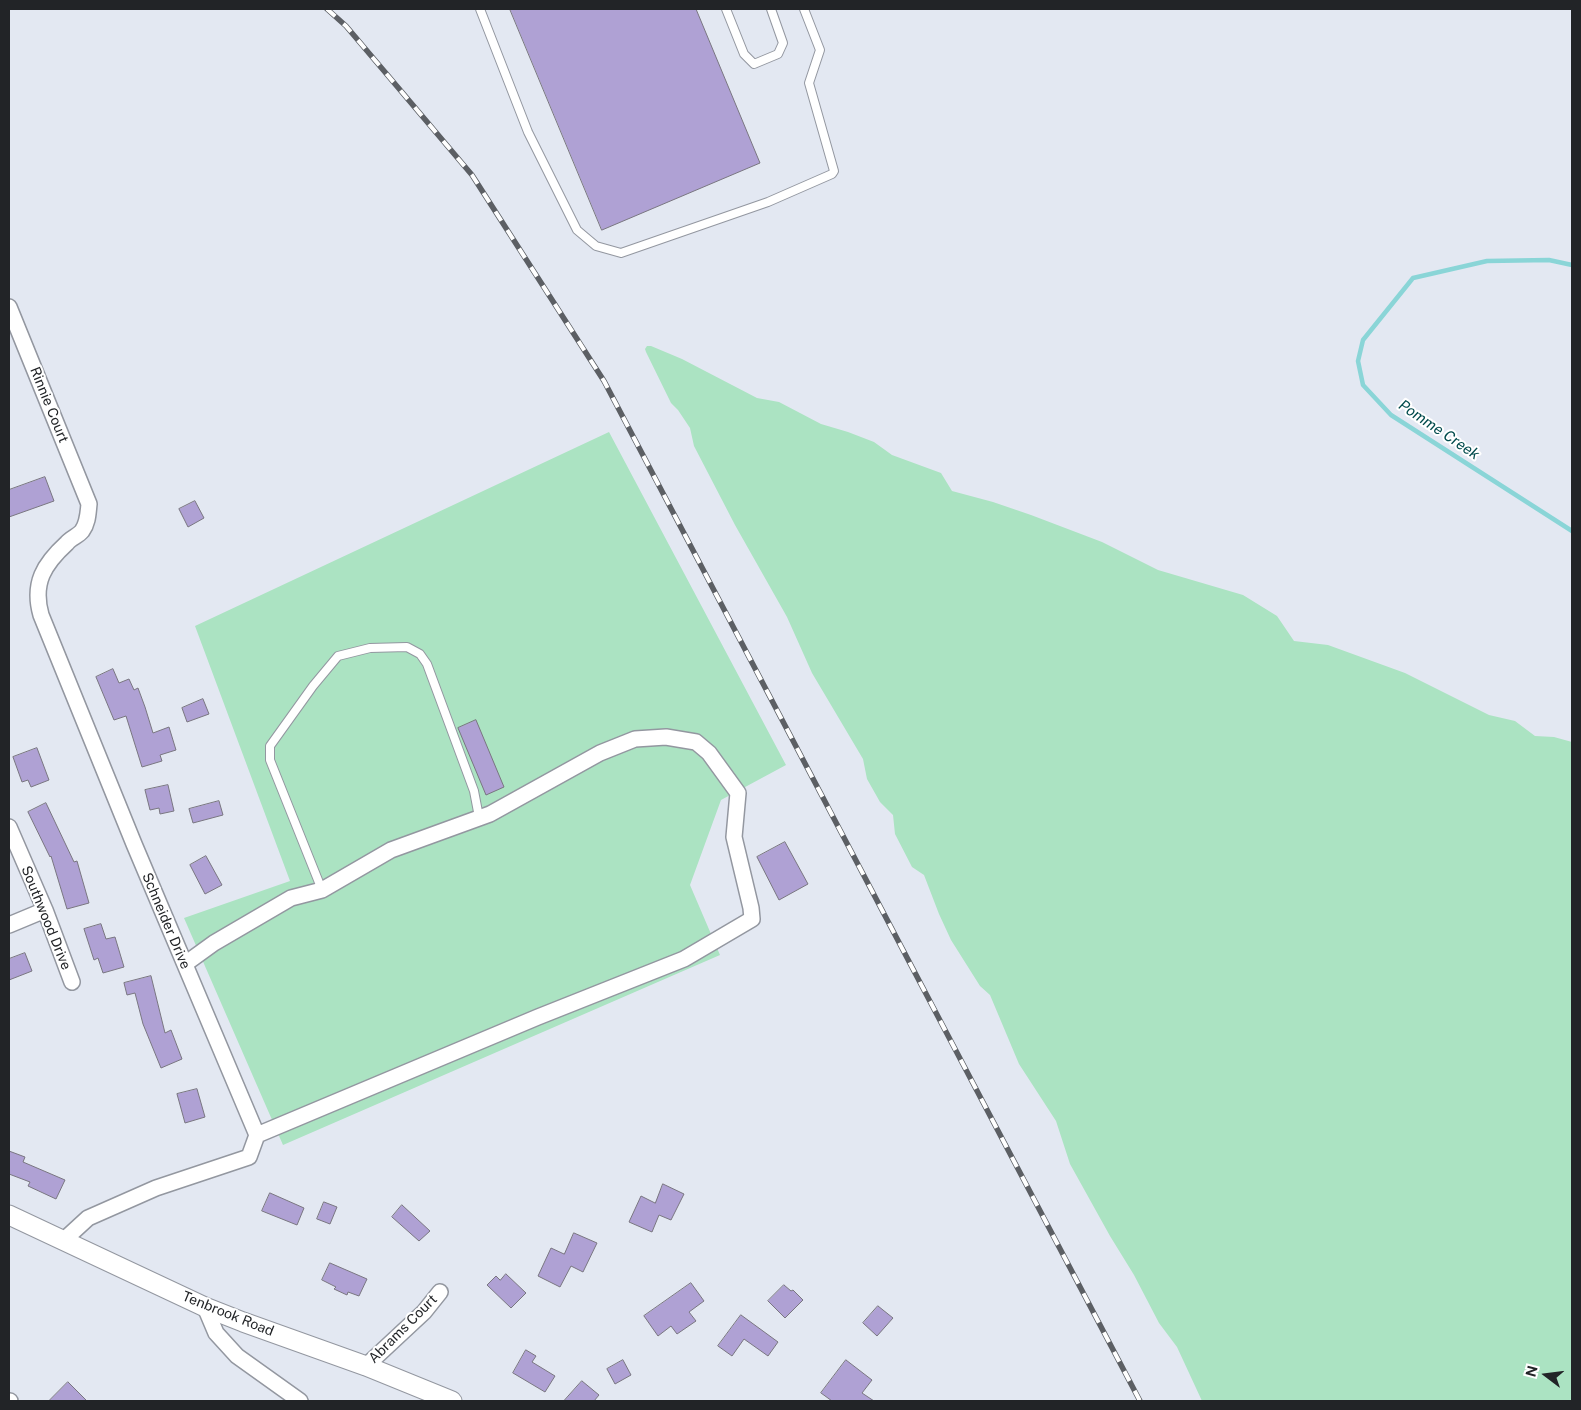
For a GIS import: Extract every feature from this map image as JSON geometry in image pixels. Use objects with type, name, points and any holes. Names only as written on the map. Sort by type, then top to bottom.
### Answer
[{"type":"street","name":"Rinnie Court","points":[[9,307],[89,504]]},
{"type":"street","name":"Schneider Drive","points":[[89,504],[87,522],[82,531],[67,542],[45,566],[38,583],[37,603],[134,844],[257,1135]]},
{"type":"street","points":[[64,1240],[88,1218],[156,1188],[249,1157],[257,1135],[538,1017],[684,959],[752,919],[734,837],[738,793],[709,752],[696,742],[666,737],[635,739],[600,753],[490,814],[391,850],[322,890],[291,898],[214,943],[185,964]]},
{"type":"street","name":"Southwood Drive","points":[[9,827],[72,982]]},
{"type":"street","points":[[9,925],[44,910]]},
{"type":"street","name":"Tenbrook Road","points":[[9,1215],[205,1307],[366,1366],[452,1401]]},
{"type":"street","name":"Abrams Court","points":[[366,1366],[424,1312],[440,1292]]},
{"type":"street","points":[[205,1307],[216,1333],[237,1356],[300,1401]]},
{"type":"lane","points":[[480,9],[528,132],[577,230],[596,246],[621,253],[768,202],[832,174],[834,171],[809,83],[820,50],[804,9]]},
{"type":"lane","points":[[726,9],[744,54],[754,64],[778,54],[783,44],[771,9]]},
{"type":"lane","points":[[322,890],[270,760],[270,746],[313,686],[338,656],[370,648],[407,647],[420,654],[427,664],[474,791],[479,817]]},
{"type":"green space","points":[[647,346],[682,359],[757,398],[779,402],[821,424],[874,442],[892,455],[941,473],[952,491],[993,502],[1102,542],[1158,570],[1243,595],[1277,616],[1294,641],[1328,645],[1405,673],[1489,715],[1515,721],[1535,736],[1554,737],[1572,742],[1572,1401],[1202,1401],[1177,1347],[1159,1323],[1134,1275],[1070,1164],[1056,1121],[1019,1064],[990,995],[980,986],[951,940],[924,875],[912,867],[895,834],[893,815],[880,802],[867,779],[863,759],[812,673],[787,617],[735,525],[694,446],[690,428],[671,403],[646,352]]},
{"type":"green space","points":[[609,432],[786,765],[721,800],[690,885],[720,955],[283,1145],[184,918],[290,881],[195,626]]},
{"type":"building","points":[[510,9],[696,9],[760,163],[602,230]]},
{"type":"building","points":[[45,477],[54,501],[9,517],[9,490]]},
{"type":"building","points":[[195,501],[204,518],[188,527],[179,509]]},
{"type":"building","points":[[113,669],[119,683],[129,679],[134,690],[138,688],[153,733],[169,727],[176,750],[160,755],[162,761],[142,767],[126,716],[114,720],[96,677]]},
{"type":"building","points":[[203,699],[209,714],[187,722],[182,708]]},
{"type":"building","points":[[476,720],[504,787],[486,795],[458,728]]},
{"type":"building","points":[[37,748],[49,780],[31,787],[28,780],[22,782],[13,757]]},
{"type":"building","points":[[168,785],[174,811],[160,814],[159,808],[150,810],[145,790]]},
{"type":"building","points":[[219,801],[223,815],[193,823],[189,809]]},
{"type":"building","points":[[46,803],[74,862],[77,861],[89,903],[67,909],[51,856],[28,812]]},
{"type":"building","points":[[785,842],[808,884],[779,900],[757,857]]},
{"type":"building","points":[[206,856],[222,885],[205,894],[190,865]]},
{"type":"building","points":[[101,924],[106,939],[115,937],[124,967],[103,973],[98,958],[94,960],[84,929]]},
{"type":"building","points":[[25,953],[32,971],[9,980],[9,959]]},
{"type":"building","points":[[151,976],[165,1033],[171,1030],[182,1059],[161,1068],[143,1024],[135,993],[127,995],[124,983]]},
{"type":"building","points":[[197,1089],[205,1117],[185,1123],[177,1094]]},
{"type":"building","points":[[9,1151],[25,1157],[23,1162],[65,1180],[56,1199],[28,1186],[30,1182],[9,1174]]},
{"type":"building","points":[[663,1184],[684,1194],[671,1220],[659,1215],[652,1232],[629,1222],[641,1196],[655,1203]]},
{"type":"building","points":[[270,1193],[304,1208],[297,1225],[262,1211]]},
{"type":"building","points":[[324,1202],[337,1207],[330,1224],[317,1219]]},
{"type":"building","points":[[402,1205],[430,1231],[419,1241],[392,1217]]},
{"type":"building","points":[[574,1233],[597,1243],[583,1272],[571,1266],[560,1287],[538,1276],[551,1248],[564,1254]]},
{"type":"building","points":[[330,1263],[367,1279],[359,1296],[348,1292],[347,1295],[334,1289],[336,1287],[322,1280]]},
{"type":"building","points":[[506,1274],[526,1293],[511,1308],[487,1285],[496,1276],[500,1280]]},
{"type":"building","points":[[691,1283],[704,1301],[689,1312],[696,1321],[677,1334],[671,1326],[658,1336],[644,1316]]},
{"type":"building","points":[[784,1285],[791,1291],[793,1290],[803,1300],[785,1318],[768,1301]]},
{"type":"building","points":[[878,1306],[893,1318],[877,1336],[863,1323]]},
{"type":"building","points":[[741,1315],[778,1342],[768,1356],[744,1339],[732,1356],[718,1346]]},
{"type":"building","points":[[526,1350],[536,1356],[532,1362],[555,1376],[545,1392],[513,1373]]},
{"type":"building","points":[[623,1360],[631,1375],[615,1384],[607,1369]]},
{"type":"building","points":[[846,1360],[872,1380],[862,1393],[874,1401],[832,1401],[821,1393]]},
{"type":"building","points":[[582,1381],[599,1395],[594,1401],[564,1401]]},
{"type":"building","points":[[68,1382],[87,1401],[49,1401]]},
{"type":"waterway","name":"Pomme Creek","points":[[1572,265],[1549,260],[1487,261],[1413,278],[1363,340],[1358,361],[1363,385],[1391,415],[1572,531]]},
{"type":"railway","points":[[327,9],[346,26],[472,175],[604,381],[1140,1401]]}]
